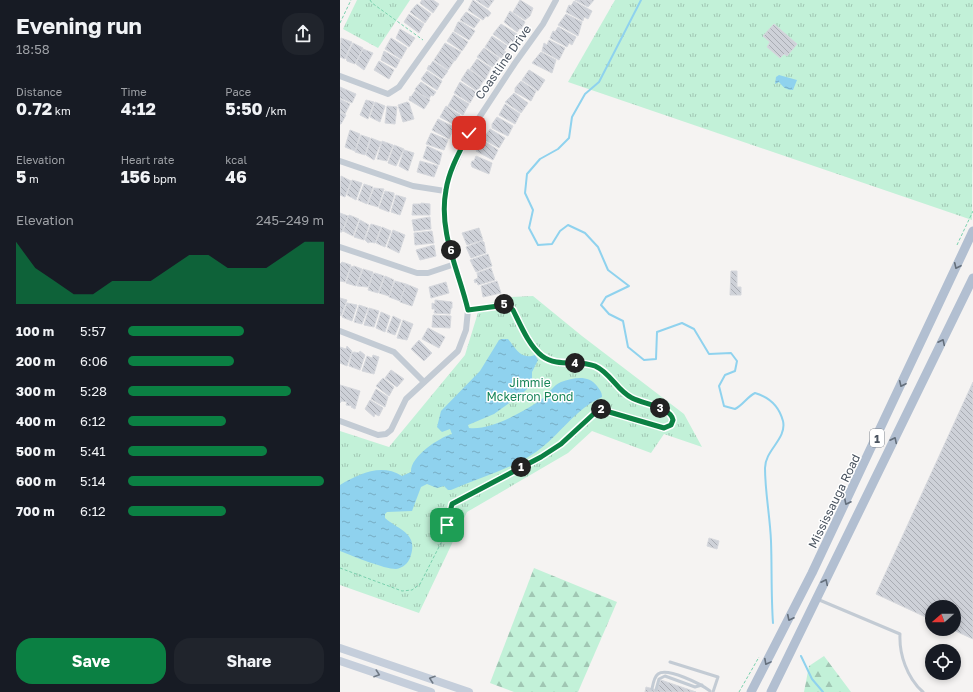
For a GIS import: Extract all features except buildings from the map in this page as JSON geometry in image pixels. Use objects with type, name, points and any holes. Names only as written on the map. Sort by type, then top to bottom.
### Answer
[{"type":"main road","name":"Mississauga Road","points":[[751,692],[778,643],[836,525],[973,230]]},
{"type":"main road","name":"1","points":[[770,692],[973,278]]},
{"type":"main road","points":[[340,648],[469,692]]},
{"type":"main road","points":[[340,662],[430,692]]},
{"type":"street","points":[[340,76],[388,94],[399,87],[461,0]]},
{"type":"street","name":"Coastline Drive","points":[[340,421],[378,435],[386,434],[391,430],[406,399],[458,351],[466,330],[468,310],[447,237],[444,218],[445,191],[449,178],[469,133],[515,63],[543,24],[556,0]]},
{"type":"street","points":[[340,161],[413,186],[445,191]]},
{"type":"street","points":[[340,247],[417,273],[428,273],[455,264]]},
{"type":"street","points":[[340,332],[394,352],[424,382]]},
{"type":"lane","points":[[816,599],[900,634],[899,647],[905,665],[917,686],[923,692]]},
{"type":"lane","points":[[652,689],[655,677],[659,673],[665,672],[698,682],[711,692],[718,677],[670,662]]},
{"type":"lane","points":[[656,690],[659,679],[662,677],[695,687],[702,685]]},
{"type":"lane","points":[[681,687],[682,682]]},
{"type":"path","points":[[340,23],[351,0]]},
{"type":"path","points":[[370,0],[372,4],[429,44]]},
{"type":"path","points":[[340,568],[402,591],[412,590],[420,584],[442,541],[452,504],[541,457],[561,444],[599,409],[664,428],[669,427],[673,423],[673,417],[670,413],[658,407],[630,398],[619,389],[608,374],[596,366],[582,363],[556,362],[540,355],[510,307],[502,304],[468,310]]},
{"type":"green space","points":[[357,0],[410,0],[378,48],[343,29]]},
{"type":"green space","points":[[615,0],[973,0],[972,220],[568,82]]},
{"type":"green space","name":"Jimmie Mckerron Pond","points":[[533,296],[582,336],[684,414],[702,447],[664,434],[651,453],[592,431],[568,453],[467,512],[419,613],[340,585],[340,431],[389,447],[465,355],[480,306],[511,297]]},
{"type":"green space","points":[[534,568],[617,602],[578,692],[514,692],[490,683]]},
{"type":"green space","points":[[824,656],[851,692],[804,692],[809,666]]},
{"type":"water","points":[[779,75],[797,80],[793,90],[785,88],[779,82],[775,84],[776,77]]},
{"type":"water","points":[[508,339],[516,350],[522,355],[535,355],[538,360],[532,372],[532,380],[528,388],[522,394],[494,414],[468,425],[469,428],[487,426],[507,419],[542,399],[558,383],[570,379],[585,378],[593,382],[601,392],[602,397],[584,408],[545,445],[526,458],[506,468],[451,490],[448,490],[444,486],[437,488],[427,484],[421,487],[412,511],[387,512],[385,514],[385,518],[402,530],[410,538],[412,543],[410,558],[403,566],[396,569],[384,567],[340,551],[340,485],[362,474],[378,470],[394,472],[402,476],[411,472],[415,460],[420,454],[433,444],[452,434],[450,429],[442,432],[437,427],[441,411],[480,371],[499,340]]},
{"type":"waterway","points":[[641,0],[599,82],[585,94],[572,117],[569,138],[558,149],[540,159],[527,174],[525,193],[533,210],[529,228],[538,245],[552,244],[560,231],[568,225],[585,233],[598,247],[608,270],[629,286],[606,297],[601,305],[609,314],[623,321],[628,347],[644,360],[656,359],[657,332],[682,323],[694,329],[709,354],[731,353],[737,361],[735,371],[725,375],[719,386],[724,406],[735,409],[755,393],[765,397],[773,403],[779,411],[783,421],[782,433],[768,456],[765,468],[771,541],[773,623]]},
{"type":"waterway","points":[[801,656],[812,679],[823,692]]},
{"type":"route","points":[[447,525],[452,504],[508,473],[541,457],[561,444],[599,409],[664,428],[669,427],[673,423],[673,417],[670,413],[658,407],[630,398],[619,389],[608,374],[596,366],[582,363],[564,363],[547,360],[540,355],[535,348],[510,307],[498,304],[468,310],[447,237],[444,218],[445,191],[456,161],[469,133]]}]
